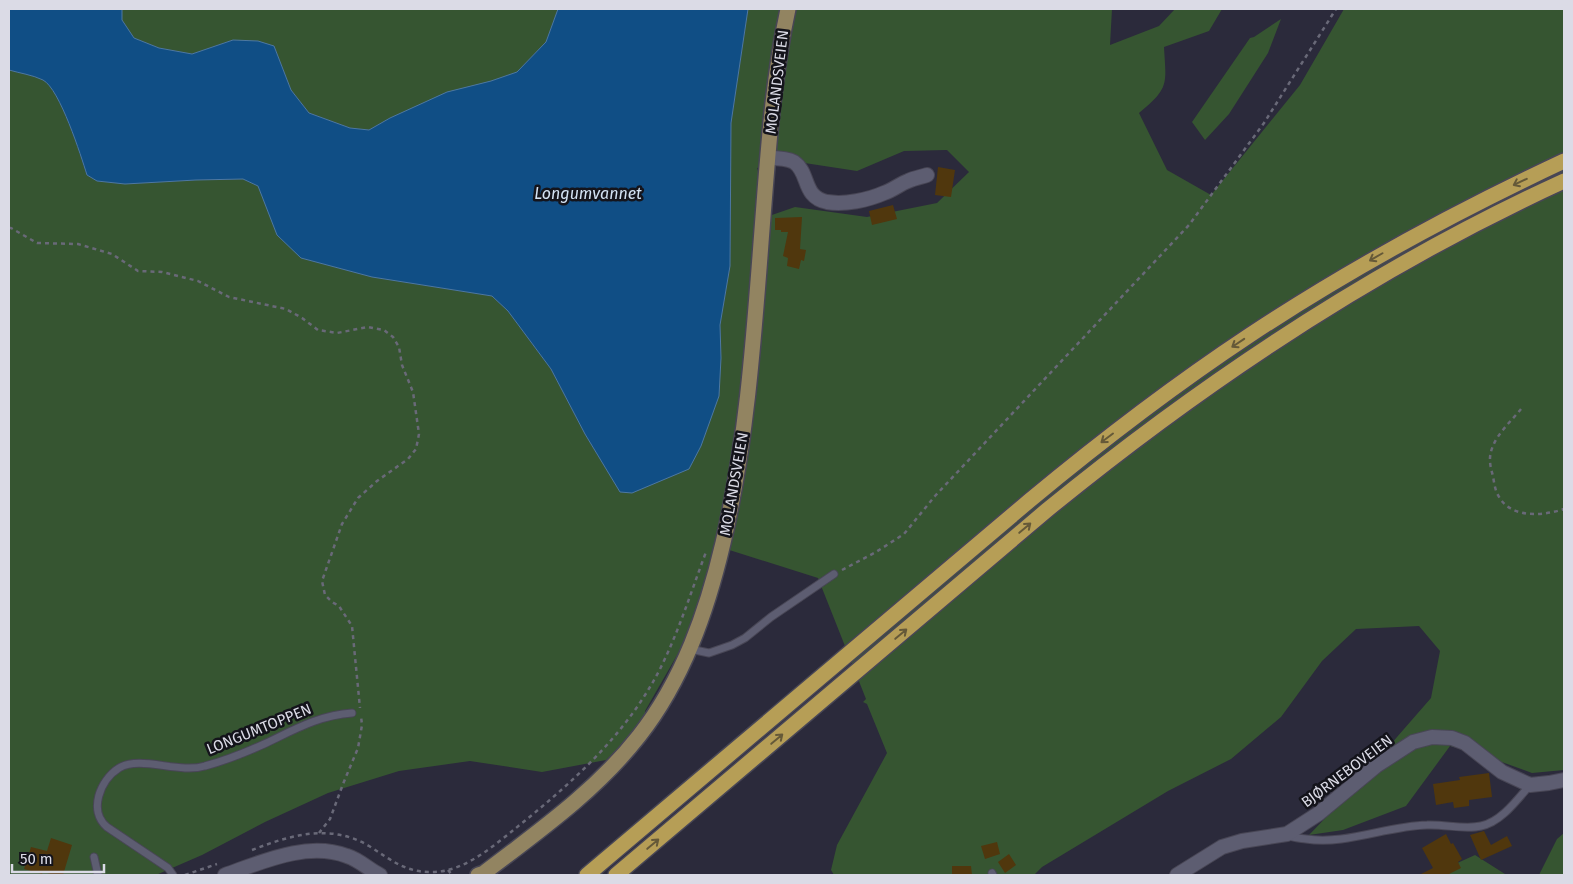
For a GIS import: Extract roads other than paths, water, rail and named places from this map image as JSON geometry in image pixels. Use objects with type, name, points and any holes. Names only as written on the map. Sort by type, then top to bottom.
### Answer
[{"type":"highway","points":[[587,875],[1084,455],[1148,407],[1249,336],[1351,272],[1456,214],[1564,161]]},
{"type":"highway","points":[[616,875],[1047,510],[1110,458],[1176,409],[1282,336],[1376,279],[1481,222],[1564,181]]},
{"type":"main road","name":"MOLANDSVEIEN","points":[[482,874],[579,799],[639,737],[678,674],[699,625],[714,579],[740,458],[755,321],[774,86],[788,9]]},
{"type":"street","points":[[768,158],[788,160],[796,163],[812,194],[828,202],[842,202],[884,194],[910,180],[927,175]]},
{"type":"street","name":"BJØRNEBOVEIEN","points":[[1177,875],[1222,847],[1242,840],[1287,834],[1318,814],[1376,766],[1413,742],[1432,737],[1452,738],[1465,744],[1502,772],[1530,785]]},
{"type":"street","points":[[1530,785],[1564,780]]},
{"type":"street","points":[[225,875],[293,853],[314,850],[347,856],[370,868],[378,875]]},
{"type":"lane","points":[[689,648],[709,653],[732,645],[745,638],[771,617],[834,574]]},
{"type":"lane","name":"LONGUMTOPPEN","points":[[173,875],[168,868],[107,827],[102,820],[98,811],[98,796],[111,774],[121,767],[137,764],[182,769],[204,766],[261,746],[326,716],[352,713]]},
{"type":"lane","points":[[1287,834],[1291,837],[1316,841],[1334,841],[1426,825],[1482,826],[1496,820],[1530,785]]},
{"type":"lane","points":[[94,857],[98,875]]},
{"type":"water","name":"Longumvannet","points":[[9,9],[122,9],[122,20],[134,38],[159,48],[192,54],[233,40],[258,41],[274,46],[291,90],[309,113],[350,128],[369,130],[390,118],[447,92],[491,81],[517,72],[546,42],[558,9],[748,9],[731,123],[730,266],[720,325],[719,396],[701,446],[689,469],[632,493],[620,492],[585,434],[551,369],[508,311],[492,296],[372,277],[301,258],[277,235],[258,186],[243,179],[125,184],[97,181],[87,175],[63,109],[50,86],[39,78],[9,70]]}]
